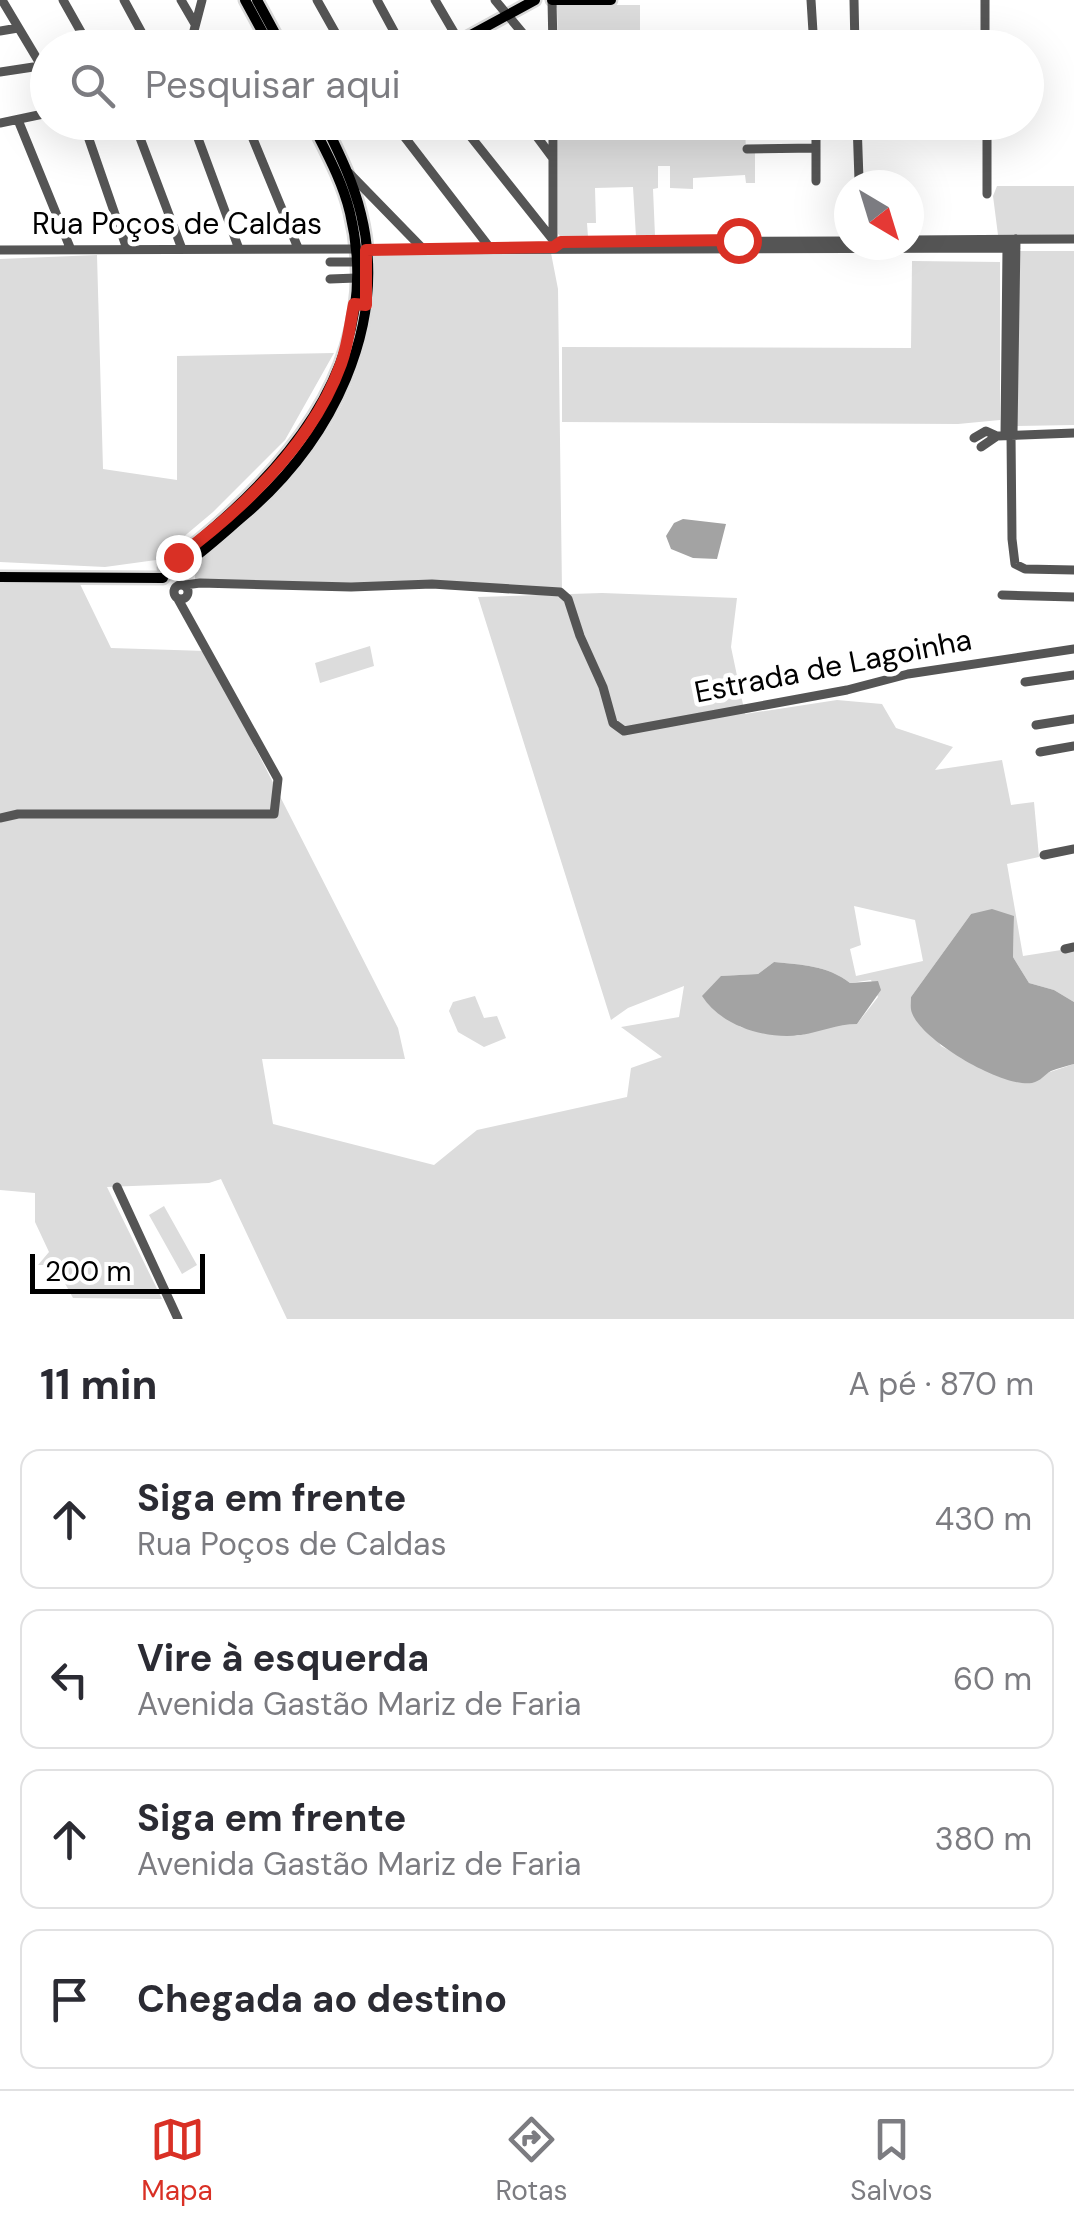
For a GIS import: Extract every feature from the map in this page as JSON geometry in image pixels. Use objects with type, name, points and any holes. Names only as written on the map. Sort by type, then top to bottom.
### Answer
[{"type":"main road","points":[[245,0],[261,30]]},
{"type":"main road","points":[[257,0],[274,30]]},
{"type":"main road","points":[[482,30],[535,0]]},
{"type":"main road","points":[[552,0],[611,0]]},
{"type":"main road","points":[[320,140],[340,182],[361,249],[356,262],[359,309]]},
{"type":"main road","points":[[0,577],[82,575],[122,579],[165,573],[302,437],[341,366],[359,309],[363,222],[349,173],[333,140]]},
{"type":"street","points":[[2,0],[30,49]]},
{"type":"street","points":[[63,0],[80,30]]},
{"type":"street","points":[[124,0],[140,30]]},
{"type":"street","points":[[181,0],[196,24]]},
{"type":"street","points":[[193,30],[202,0]]},
{"type":"street","points":[[318,0],[334,30]]},
{"type":"street","points":[[376,0],[393,30]]},
{"type":"street","points":[[435,0],[456,30]]},
{"type":"street","points":[[495,0],[520,30]]},
{"type":"street","points":[[552,0],[553,30]]},
{"type":"street","points":[[811,0],[813,30]]},
{"type":"street","points":[[854,0],[855,30]]},
{"type":"street","points":[[986,0],[986,30]]},
{"type":"street","points":[[0,31],[18,28]]},
{"type":"street","points":[[0,72],[30,68]]},
{"type":"street","points":[[0,123],[30,117]]},
{"type":"street","points":[[18,120],[71,250]]},
{"type":"street","points":[[88,140],[127,249]]},
{"type":"street","points":[[141,140],[182,249]]},
{"type":"street","points":[[199,140],[240,249]]},
{"type":"street","points":[[253,140],[298,248]]},
{"type":"street","points":[[407,140],[490,248]]},
{"type":"street","points":[[473,140],[554,244]]},
{"type":"street","points":[[539,140],[553,159]]},
{"type":"street","points":[[553,140],[554,244]]},
{"type":"street","points":[[816,140],[816,181]]},
{"type":"street","points":[[858,140],[859,170]]},
{"type":"street","points":[[986,140],[988,194]]},
{"type":"street","points":[[746,149],[816,148]]},
{"type":"street","points":[[349,173],[423,250]]},
{"type":"street","name":"Rua Poços de Caldas","points":[[554,244],[560,252],[1013,245],[1074,239]]},
{"type":"street","name":"Rua Poços de Caldas","points":[[0,250],[423,250],[561,242],[834,240]]},
{"type":"street","name":"Rua Poços de Caldas","points":[[924,241],[1013,245]]},
{"type":"street","points":[[1013,245],[1006,434],[1006,496],[1012,555],[1015,564],[1025,569],[1074,570]]},
{"type":"street","points":[[330,262],[356,262]]},
{"type":"street","points":[[330,279],[356,278]]},
{"type":"street","points":[[978,443],[986,431],[1074,433]]},
{"type":"street","points":[[0,818],[18,814],[274,814],[278,778],[179,591],[165,573]]},
{"type":"street","name":"Estrada de Lagoinha","points":[[179,591],[200,583],[351,587],[432,584],[560,592],[568,599],[616,727],[628,731],[847,690],[908,674],[1074,648]]},
{"type":"street","points":[[1002,594],[1074,597]]},
{"type":"street","points":[[1026,682],[1074,675]]},
{"type":"street","points":[[1036,724],[1074,719]]},
{"type":"street","points":[[1040,752],[1074,746]]},
{"type":"street","points":[[1044,855],[1074,849]]},
{"type":"street","points":[[117,1188],[178,1319]]},
{"type":"shaded area","points":[[640,5],[640,30],[558,30],[557,7]]},
{"type":"shaded area","points":[[558,140],[746,140],[746,152],[755,153],[755,183],[746,183],[745,175],[693,178],[693,189],[670,188],[670,166],[658,166],[658,188],[653,189],[655,236],[636,237],[633,187],[595,188],[596,223],[587,223],[588,237],[558,234]]},
{"type":"shaded area","points":[[997,186],[1074,186],[1074,236],[998,235],[993,196]]},
{"type":"shaded area","points":[[1018,251],[1074,251],[1074,425],[1017,426]]},
{"type":"shaded area","points":[[551,253],[558,289],[562,590],[195,580],[195,563],[283,486],[330,427],[361,357],[371,309],[372,255]]},
{"type":"shaded area","points":[[97,255],[103,469],[177,480],[177,356],[334,353],[285,440],[213,512],[156,560],[105,567],[0,562],[0,259]]},
{"type":"shaded area","points":[[912,261],[1000,262],[1000,420],[958,424],[562,422],[562,347],[911,348]]},
{"type":"shaded area","points":[[683,519],[726,524],[717,559],[693,558],[671,549],[666,536],[674,523]]},
{"type":"shaded area","points":[[0,580],[79,582],[111,648],[206,651],[398,1028],[405,1059],[262,1059],[273,1124],[434,1165],[477,1130],[627,1097],[631,1068],[662,1057],[621,1027],[679,1017],[684,986],[628,1008],[611,1020],[478,597],[602,593],[737,598],[731,647],[745,714],[837,700],[882,704],[896,728],[953,747],[935,770],[1002,760],[1011,805],[1034,802],[1039,857],[1007,864],[1023,956],[1074,948],[1074,1002],[1054,990],[1029,983],[1013,957],[1014,916],[971,914],[911,997],[941,1046],[1000,1077],[1047,1073],[1074,1064],[1074,1319],[287,1319],[221,1179],[209,1183],[107,1187],[162,1299],[73,1298],[55,1265],[38,1265],[49,1252],[35,1222],[35,1193],[0,1190]],"holes":[[[854,906],[915,920],[923,961],[856,976],[850,949],[861,945]],[[774,962],[823,969],[850,983],[871,980],[878,997],[857,1024],[841,1024],[797,1036],[740,1027],[721,976],[758,974]]]},
{"type":"shaded area","points":[[370,646],[374,666],[320,683],[315,663]]},
{"type":"shaded area","points":[[992,909],[1014,916],[1013,957],[1029,983],[1054,990],[1074,1002],[1074,1064],[1051,1071],[1032,1083],[1002,1078],[965,1060],[931,1036],[911,1011],[911,997],[971,914]]},
{"type":"shaded area","points":[[774,962],[823,969],[850,983],[878,981],[881,990],[857,1024],[787,1036],[759,1033],[732,1023],[702,996],[721,976],[758,974]]},
{"type":"shaded area","points":[[475,996],[484,1018],[497,1016],[506,1038],[484,1047],[458,1032],[449,1011],[453,1002]]},
{"type":"shaded area","points":[[164,1206],[197,1265],[182,1274],[149,1215]]},
{"type":"route","points":[[178,557],[212,530],[287,455],[315,417],[341,366],[354,304],[366,305],[366,250],[738,240]]}]
